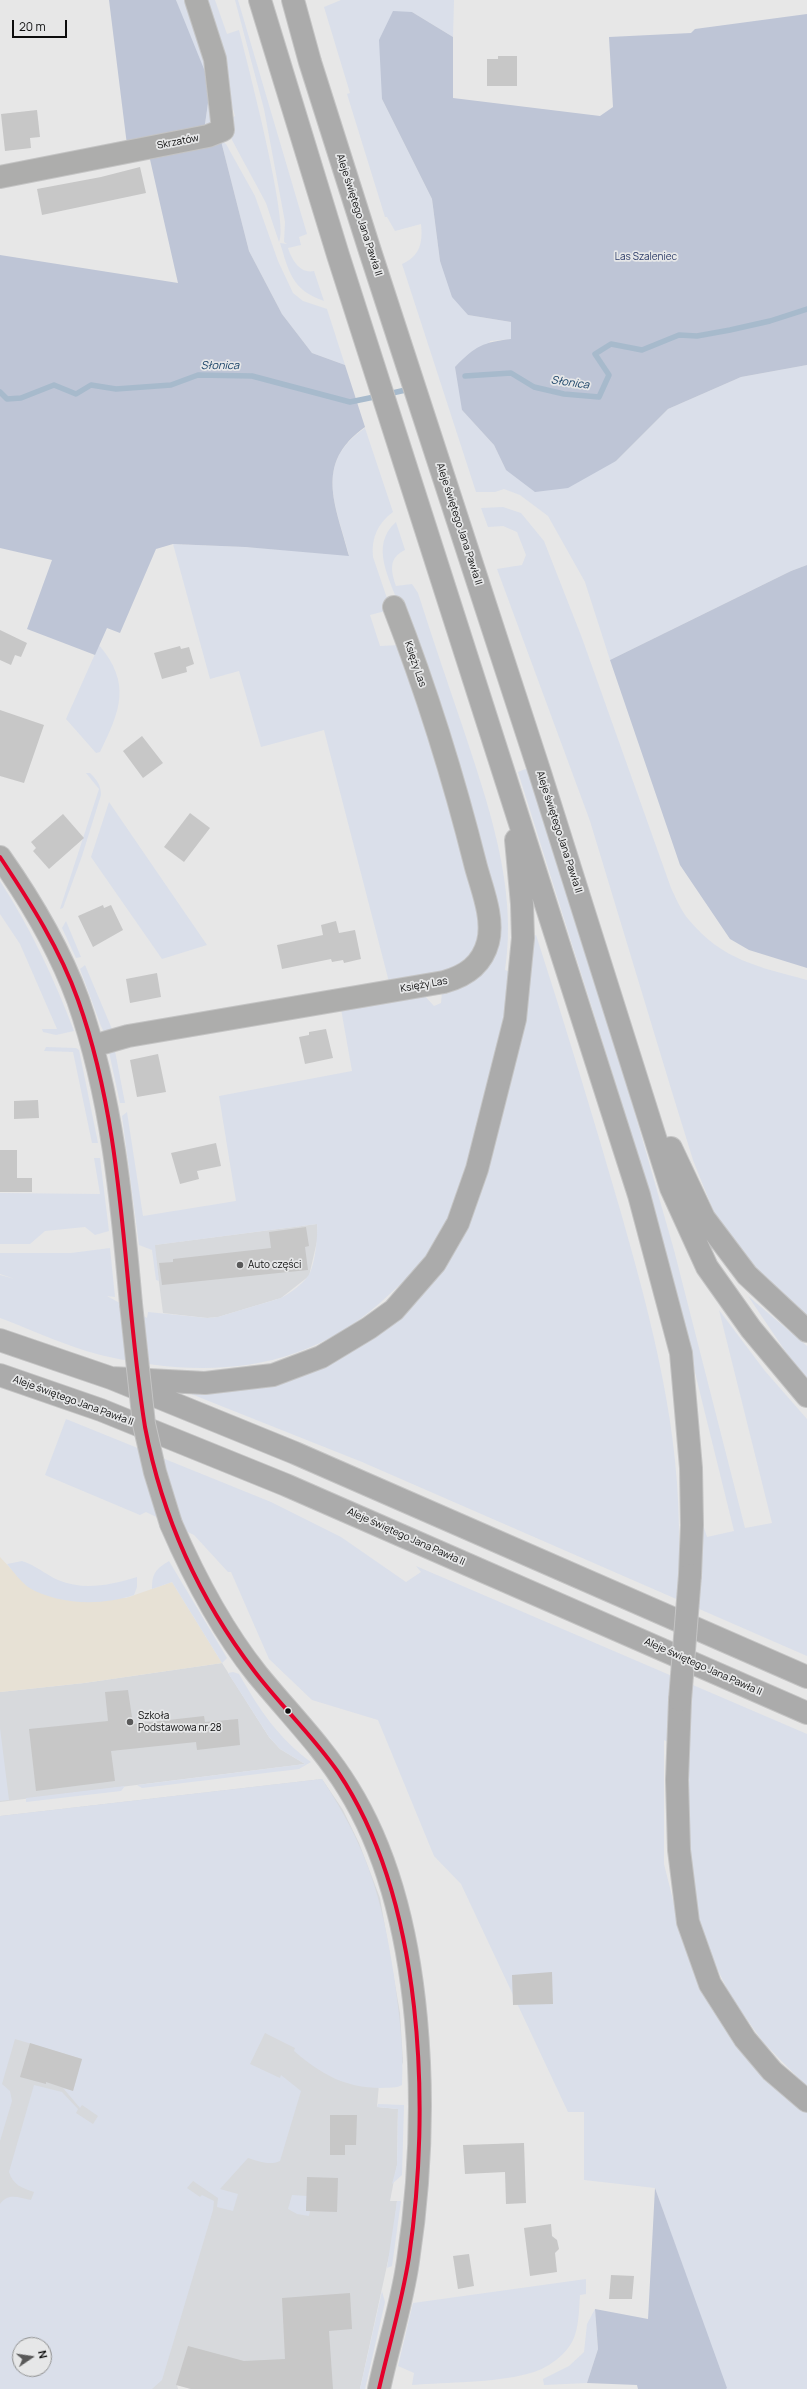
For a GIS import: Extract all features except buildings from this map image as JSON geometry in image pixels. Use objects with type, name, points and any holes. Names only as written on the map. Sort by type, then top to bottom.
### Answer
[{"type":"highway","points":[[260,0],[338,255],[500,756],[636,1187],[681,1353],[691,1468],[692,1525],[690,1575],[680,1700],[677,1780],[679,1842],[688,1922],[710,1984],[745,2039],[772,2071],[807,2101]]},
{"type":"highway","name":"Aleje świętego Jana Pawła II","points":[[293,0],[370,251],[476,573],[627,1047]]},
{"type":"highway","points":[[111,1378],[205,1383],[273,1375],[321,1357],[369,1328],[394,1310],[435,1263],[458,1223],[477,1169],[514,1020],[522,953],[522,904],[517,846],[500,756]]},
{"type":"highway","points":[[627,1047],[671,1188],[707,1267],[751,1329],[807,1396]]},
{"type":"highway","points":[[627,1047],[675,1158],[704,1218],[747,1275],[807,1331]]},
{"type":"highway","points":[[0,1340],[111,1378],[295,1453],[807,1677]]},
{"type":"highway","name":"Aleje świętego Jana Pawła II","points":[[0,1375],[101,1410],[286,1485],[807,1713]]},
{"type":"street","name":"Skrzatów","points":[[0,177],[208,136],[223,130],[215,59],[196,0]]},
{"type":"street","name":"Księży Las","points":[[93,1046],[128,1036],[444,982],[466,974],[480,960],[488,941],[486,907],[449,766],[394,607]]},
{"type":"street","points":[[0,856],[45,926],[77,999],[93,1046],[111,1134],[144,1424],[155,1472],[171,1524],[201,1588],[231,1638],[257,1674],[336,1769],[350,1790],[373,1836],[383,1862],[398,1913],[415,2018],[418,2071],[418,2155],[415,2208],[408,2263],[379,2389]]},
{"type":"shaded area","points":[[176,0],[191,0],[217,118],[204,131],[209,96]]},
{"type":"shaded area","points":[[202,0],[215,0],[227,34],[239,30],[258,105],[273,175],[281,229],[279,242],[266,203],[232,140],[230,133],[232,118],[235,116]]},
{"type":"shaded area","points":[[235,0],[238,0],[307,234],[299,237],[301,245],[288,248],[297,265],[305,270],[314,271],[324,301],[313,297],[293,279],[280,243],[287,244],[284,242],[285,222],[264,109]]},
{"type":"shaded area","points":[[341,0],[454,0],[453,37],[412,12],[382,99],[432,199],[440,261],[468,315],[511,322],[512,339],[490,341],[462,410],[494,445],[506,470],[616,461],[668,409],[741,377],[807,365],[807,565],[791,571],[610,660],[585,582],[548,516],[520,495],[504,489],[495,492],[476,492],[402,264],[413,257],[419,248],[421,243],[421,224],[395,231],[387,217],[385,217],[347,94],[350,93],[324,7]]},
{"type":"shaded area","points":[[221,141],[226,144],[255,196],[278,261],[293,293],[303,301],[327,309],[345,365],[312,353],[282,314],[249,251]]},
{"type":"shaded area","points":[[365,428],[393,512],[383,521],[374,537],[373,544],[373,557],[390,607],[389,610],[370,615],[380,646],[400,645],[446,768],[483,936],[466,966],[389,982],[324,730],[261,747],[239,671],[210,679],[173,544],[245,547],[349,555],[335,502],[333,486],[334,471],[339,456],[349,442]]},
{"type":"shaded area","points":[[503,507],[521,513],[544,541],[582,638],[671,888],[684,913],[702,934],[728,953],[757,966],[807,980],[807,1321],[769,1288],[715,1215],[693,1160],[590,821],[497,569],[522,565],[526,555],[517,532],[503,526],[488,527],[481,508]]},
{"type":"shaded area","points":[[396,522],[405,550],[396,557],[392,565],[396,586],[412,584],[418,593],[482,785],[490,815],[504,877],[507,908],[508,939],[505,970],[513,973],[481,1117],[460,1186],[443,1230],[432,1250],[415,1271],[381,1302],[351,1326],[319,1344],[285,1356],[251,1364],[215,1368],[179,1367],[142,1363],[105,1356],[80,1349],[0,1318],[0,1275],[15,1279],[0,1274],[0,1253],[71,1253],[110,1248],[115,1297],[107,1296],[147,1318],[148,1312],[207,1318],[218,1317],[281,1298],[303,1283],[308,1276],[314,1258],[317,1224],[155,1245],[159,1281],[156,1280],[152,1250],[139,1245],[122,1116],[127,1112],[143,1216],[236,1201],[219,1096],[352,1071],[341,1009],[423,994],[434,1006],[441,1003],[442,992],[490,955],[399,606],[384,562],[384,541],[388,531]]},
{"type":"shaded area","points":[[99,645],[116,672],[119,685],[119,698],[113,723],[100,752],[96,753],[66,719]]},
{"type":"shaded area","points":[[528,768],[610,1026],[674,1250],[745,1528],[772,1523],[719,1310],[765,1371],[807,1419],[807,1656],[362,1462],[186,1392],[376,1335],[420,1297],[449,1258],[534,936],[536,935],[611,1178],[654,1336],[670,1419],[675,1461],[679,1546],[698,1557],[702,1557],[700,1515],[707,1537],[734,1531],[668,1263],[618,1091],[518,772]]},
{"type":"shaded area","points":[[86,773],[90,773],[97,780],[101,795],[82,856],[63,908],[60,909],[99,789]]},
{"type":"shaded area","points":[[109,802],[207,945],[162,959],[91,857]]},
{"type":"shaded area","points":[[0,881],[22,917],[41,954],[74,1031],[56,1035],[43,1032],[42,1029],[57,1029],[20,944],[0,914]]},
{"type":"shaded area","points":[[66,921],[81,957],[76,958],[62,928]]},
{"type":"shaded area","points":[[85,965],[112,1029],[104,1032],[80,969]]},
{"type":"shaded area","points":[[46,1047],[76,1048],[79,1050],[98,1143],[92,1143],[73,1052],[44,1051]]},
{"type":"shaded area","points":[[115,1051],[125,1103],[120,1103],[109,1052]]},
{"type":"shaded area","points":[[94,1158],[100,1158],[109,1231],[95,1235],[85,1227],[45,1231],[30,1244],[0,1244],[0,1193],[100,1194]]},
{"type":"shaded area","points":[[317,1224],[318,1237],[309,1276],[281,1298],[218,1317],[207,1318],[163,1313],[154,1245]]},
{"type":"shaded area","points":[[748,1296],[807,1346],[807,1379],[796,1367]]},
{"type":"shaded area","points":[[66,1419],[271,1502],[341,1537],[406,1582],[421,1572],[416,1566],[807,1734],[807,2087],[763,2042],[731,1997],[710,1954],[692,1899],[685,1750],[664,1740],[664,1864],[677,1916],[701,1984],[807,2112],[807,2389],[726,2389],[655,2188],[584,2180],[584,2112],[568,2112],[461,1884],[434,1856],[378,1720],[312,1700],[269,1659],[231,1572],[228,1572],[194,1535],[146,1512],[140,1515],[45,1475]]},
{"type":"shaded area","points":[[0,1557],[27,1586],[126,1598],[172,1582],[222,1663],[84,1683],[0,1692]]},
{"type":"shaded area","points":[[22,1561],[58,1580],[68,1583],[98,1586],[137,1577],[137,1587],[134,1595],[108,1601],[80,1602],[52,1597],[28,1587],[19,1579],[7,1564]]},
{"type":"shaded area","points":[[169,1561],[227,1658],[222,1663],[172,1582],[152,1589],[154,1575],[161,1566]]},
{"type":"shaded area","name":"Szkoła Podstawowa nr 28","points":[[222,1663],[269,1737],[280,1749],[305,1764],[0,1802],[0,1692],[84,1683]]},
{"type":"shaded area","points":[[233,1672],[239,1674],[262,1711],[279,1733],[299,1753],[311,1762],[299,1769],[142,1788],[137,1785],[305,1764],[280,1749],[269,1737],[228,1673]]},
{"type":"shaded area","points":[[0,1728],[9,1800],[0,1801]]},
{"type":"shaded area","points":[[322,1779],[343,1810],[359,1843],[380,1898],[400,2013],[403,2062],[396,2084],[379,2084],[377,2107],[398,2109],[397,2165],[390,2201],[397,2201],[393,2238],[360,2389],[191,2389],[177,2385],[178,2389],[0,2389],[0,1816]]},
{"type":"shaded area","points":[[322,1779],[351,1827],[378,1897],[384,1921],[398,2003],[402,2044],[402,2085],[381,2088],[368,2087],[334,2078],[304,2059],[294,2051],[295,2048],[265,2033],[250,2064],[280,2078],[281,2075],[301,2091],[280,2161],[268,2163],[248,2158],[220,2189],[238,2194],[233,2211],[217,2207],[218,2198],[193,2181],[187,2188],[200,2197],[202,2195],[214,2201],[213,2210],[162,2380],[152,2389],[0,2389],[0,2204],[3,2200],[11,2197],[31,2200],[34,2192],[16,2183],[9,2172],[34,2085],[62,2092],[78,2109],[76,2113],[93,2124],[98,2116],[82,2105],[80,2108],[63,2088],[73,2091],[82,2059],[15,2039],[2,2084],[10,2091],[12,2101],[0,2141],[0,1816]]},
{"type":"shaded area","points":[[125,1786],[121,1791],[26,1802],[26,1798]]},
{"type":"shaded area","points":[[378,2104],[404,2105],[402,2175],[392,2184],[397,2165],[398,2109],[377,2107]]},
{"type":"shaded area","points":[[292,2195],[307,2196],[306,2211],[310,2211],[309,2216],[297,2214],[288,2209]]},
{"type":"shaded area","points":[[397,2201],[401,2201],[392,2266],[387,2268]]},
{"type":"shaded area","points":[[586,2279],[586,2294],[580,2295],[579,2315],[572,2342],[562,2355],[542,2369],[527,2374],[500,2379],[412,2385],[414,2373],[398,2366],[413,2303]]},
{"type":"shaded area","points":[[382,2291],[385,2302],[365,2389],[360,2389]]},
{"type":"shaded area","points":[[595,2309],[598,2349],[587,2383],[544,2385],[543,2379],[569,2366],[584,2352],[587,2324]]},
{"type":"green space","points":[[109,0],[176,0],[206,74],[209,96],[204,131],[127,145]]},
{"type":"green space","name":"Las Szaleniec","points":[[393,11],[412,12],[453,37],[453,98],[600,116],[613,107],[609,37],[691,33],[695,29],[807,14],[807,365],[741,377],[668,409],[616,461],[568,488],[535,492],[506,470],[494,445],[462,410],[455,367],[468,354],[480,346],[511,339],[511,322],[468,315],[452,297],[440,261],[432,199],[382,99],[379,40]]},
{"type":"green space","points":[[221,141],[249,251],[282,314],[312,353],[345,365],[365,427],[349,441],[339,456],[334,471],[333,486],[335,503],[349,556],[245,547],[173,544],[156,549],[120,633],[107,628],[95,655],[27,629],[52,560],[0,548],[0,255],[178,283],[149,155]]},
{"type":"green space","points":[[807,565],[807,968],[749,950],[730,939],[680,865],[610,660],[791,571]]},
{"type":"green space","points":[[655,2188],[727,2388],[726,2389],[638,2389],[637,2385],[587,2383],[598,2349],[595,2309],[648,2319]]},
{"type":"waterway","name":"Słonica","points":[[465,376],[511,373],[534,387],[564,394],[599,397],[609,375],[595,354],[611,344],[642,350],[679,335],[697,336],[730,330],[770,321],[807,309]]},
{"type":"waterway","name":"Słonica","points":[[0,392],[7,399],[21,398],[54,385],[76,394],[91,385],[116,389],[171,385],[198,375],[252,376],[350,402],[379,396]]},
{"type":"waterway","name":"Słonica","points":[[388,394],[410,389]]},
{"type":"transit line","points":[[0,857],[44,926],[62,962],[78,1000],[94,1052],[106,1105],[115,1158],[145,1427],[161,1493],[185,1556],[200,1586],[235,1644],[265,1685],[308,1734],[338,1772],[367,1823],[388,1881],[404,1942],[414,2007],[419,2072],[419,2136],[416,2199],[406,2274],[379,2389]]},
{"type":"place","name":"Auto części","points":[[240,1265]]},
{"type":"place","name":"Szkoła Podstawowa nr 28","points":[[130,1722]]}]
